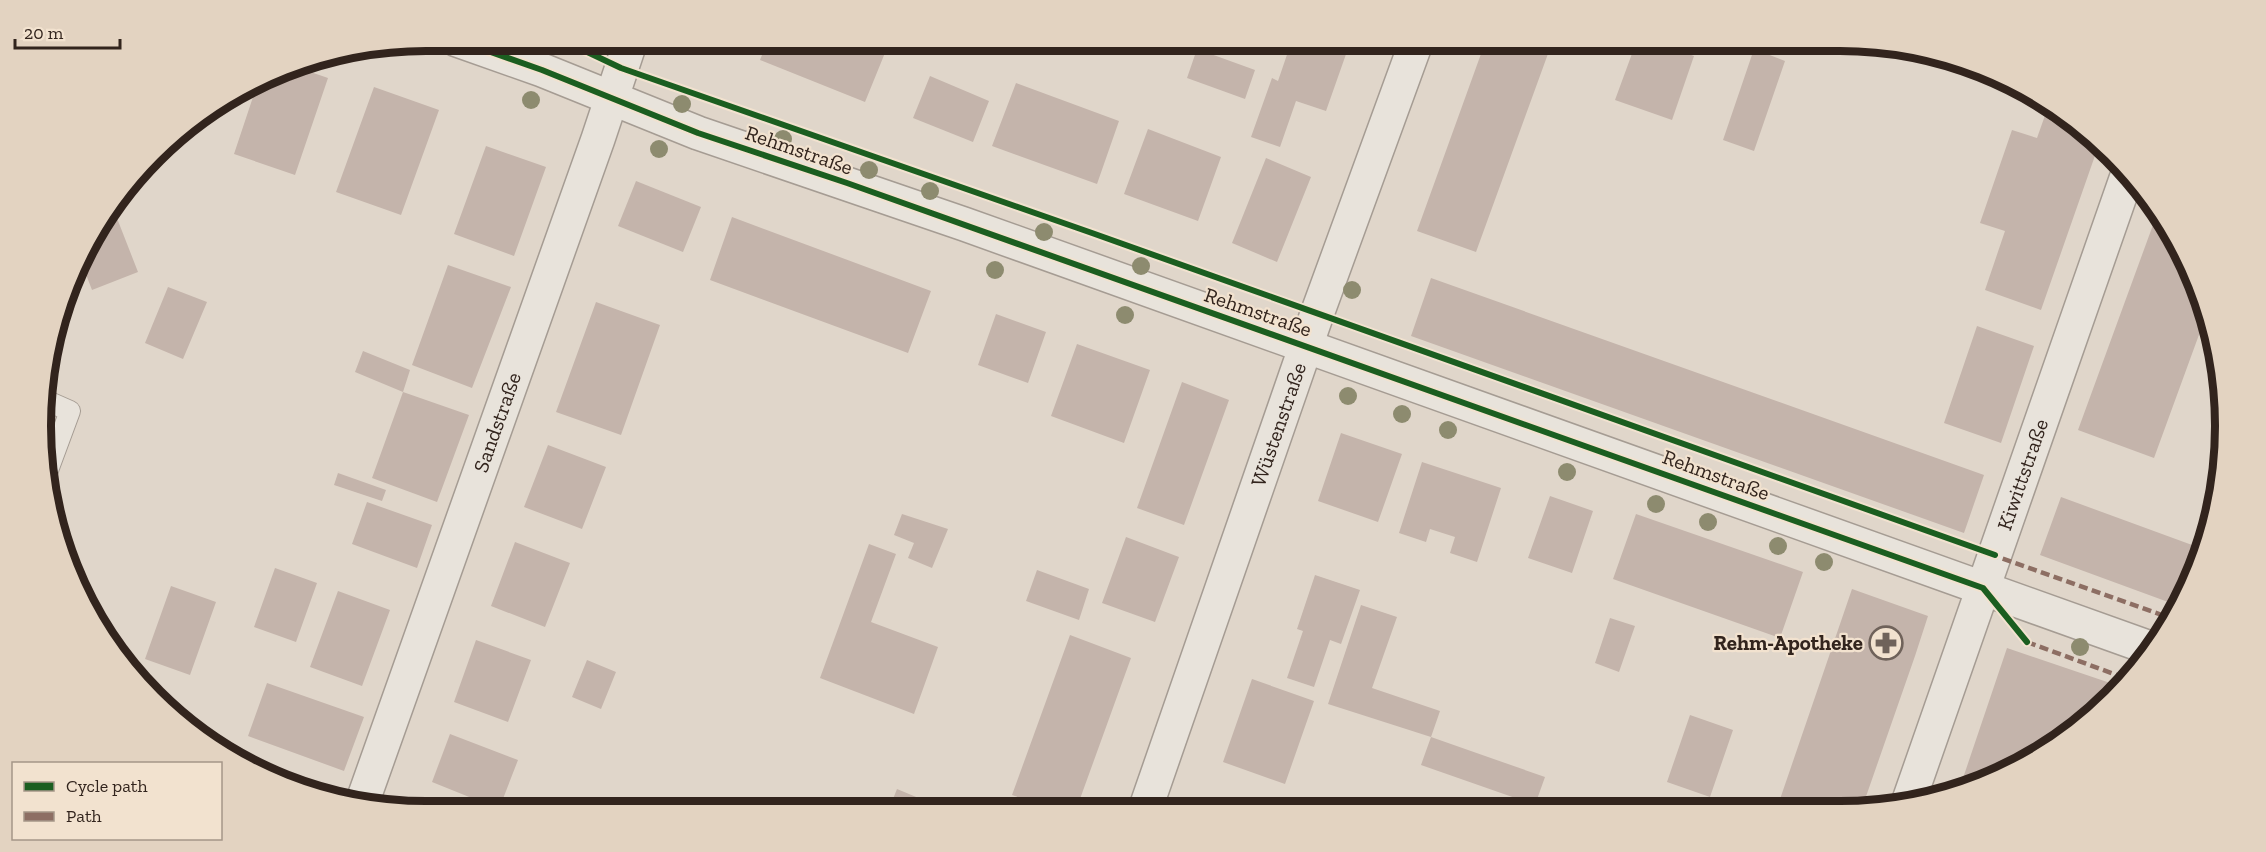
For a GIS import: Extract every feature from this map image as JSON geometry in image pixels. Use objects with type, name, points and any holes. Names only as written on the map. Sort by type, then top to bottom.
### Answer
[{"type":"street","name":"Rehmstraße","points":[[488,51],[542,70],[698,133],[837,179],[2144,646]]},
{"type":"street","name":"Sandstraße","points":[[365,796],[627,51]]},
{"type":"street","name":"Wüstenstraße","points":[[1148,801],[1306,347],[1413,51]]},
{"type":"street","name":"Kiwittstraße","points":[[1911,794],[2125,182]]},
{"type":"lane","points":[[52,403],[70,411],[53,458]]},
{"type":"building","points":[[764,51],[886,51],[865,102],[760,60]]},
{"type":"building","points":[[1196,51],[1203,51],[1255,70],[1245,99],[1187,78]]},
{"type":"building","points":[[1288,51],[1347,51],[1326,111],[1296,101],[1280,147],[1251,137],[1272,78],[1278,81]]},
{"type":"building","points":[[1482,51],[1549,51],[1476,252],[1417,231]]},
{"type":"building","points":[[1633,51],[1681,51],[1694,56],[1672,120],[1615,100]]},
{"type":"building","points":[[1753,51],[1785,61],[1754,151],[1723,140]]},
{"type":"building","points":[[306,71],[328,78],[295,175],[234,154],[254,93]]},
{"type":"building","points":[[930,76],[989,101],[973,142],[913,118]]},
{"type":"building","points":[[1016,83],[1119,121],[1097,184],[992,146]]},
{"type":"building","points":[[374,87],[439,110],[401,215],[336,192]]},
{"type":"building","points":[[2046,113],[2096,153],[2041,310],[1985,290],[2005,231],[1980,223],[2012,130],[2037,138]]},
{"type":"building","points":[[1148,129],[1221,157],[1198,221],[1124,194]]},
{"type":"building","points":[[486,146],[546,167],[514,256],[454,234]]},
{"type":"building","points":[[1266,158],[1311,177],[1277,262],[1232,243]]},
{"type":"building","points":[[636,181],[701,207],[683,252],[618,226]]},
{"type":"building","points":[[116,215],[138,272],[92,290],[85,271],[101,238]]},
{"type":"building","points":[[732,217],[931,291],[908,353],[710,280]]},
{"type":"building","points":[[2154,222],[2186,282],[2202,328],[2154,458],[2078,430]]},
{"type":"building","points":[[448,265],[511,287],[472,388],[412,365]]},
{"type":"building","points":[[1431,278],[1984,475],[1964,533],[1411,336]]},
{"type":"building","points":[[168,287],[207,302],[183,359],[145,343]]},
{"type":"building","points":[[596,302],[660,325],[621,435],[556,412]]},
{"type":"building","points":[[996,314],[1046,332],[1028,383],[978,365]]},
{"type":"building","points":[[1977,326],[2034,346],[2001,443],[1944,423]]},
{"type":"building","points":[[1077,344],[1150,370],[1124,443],[1051,416]]},
{"type":"building","points":[[363,351],[410,370],[403,392],[355,372]]},
{"type":"building","points":[[1182,382],[1229,400],[1184,525],[1137,508]]},
{"type":"building","points":[[403,392],[469,415],[437,502],[372,478]]},
{"type":"building","points":[[1341,433],[1402,454],[1378,522],[1318,501]]},
{"type":"building","points":[[548,445],[606,467],[582,529],[524,507]]},
{"type":"building","points":[[1422,462],[1501,488],[1477,562],[1450,553],[1455,537],[1430,529],[1426,542],[1399,533]]},
{"type":"building","points":[[338,473],[386,490],[382,501],[334,485]]},
{"type":"building","points":[[1550,496],[1593,511],[1572,573],[1528,558]]},
{"type":"building","points":[[2061,497],[2195,546],[2171,603],[2040,555]]},
{"type":"building","points":[[367,502],[432,525],[417,568],[352,544]]},
{"type":"building","points":[[902,514],[948,529],[932,568],[908,558],[914,543],[894,535]]},
{"type":"building","points":[[1636,514],[1803,572],[1780,638],[1613,579]]},
{"type":"building","points":[[1126,537],[1179,557],[1155,622],[1102,603]]},
{"type":"building","points":[[515,542],[570,563],[545,627],[491,606]]},
{"type":"building","points":[[869,544],[896,554],[871,622],[938,647],[914,714],[820,678]]},
{"type":"building","points":[[275,568],[317,583],[296,642],[254,627]]},
{"type":"building","points":[[1037,570],[1089,589],[1079,620],[1026,601]]},
{"type":"building","points":[[1315,575],[1360,590],[1341,644],[1330,640],[1314,687],[1287,678],[1303,631],[1297,629]]},
{"type":"building","points":[[171,586],[216,602],[190,675],[145,659]]},
{"type":"building","points":[[1852,589],[1928,616],[1865,800],[1779,801]]},
{"type":"building","points":[[338,591],[390,610],[362,686],[310,667]]},
{"type":"building","points":[[1361,605],[1397,617],[1372,688],[1440,711],[1431,737],[1328,704]]},
{"type":"building","points":[[1610,618],[1635,626],[1619,672],[1595,663]]},
{"type":"building","points":[[1070,635],[1131,658],[1079,801],[1029,801],[1012,795]]},
{"type":"building","points":[[476,640],[531,660],[508,722],[454,702]]},
{"type":"building","points":[[2007,648],[2112,684],[2068,724],[2028,751],[1962,781]]},
{"type":"building","points":[[587,660],[616,672],[601,709],[572,697]]},
{"type":"building","points":[[1252,679],[1314,701],[1285,784],[1223,762]]},
{"type":"building","points":[[267,683],[364,717],[344,771],[248,736]]},
{"type":"building","points":[[1690,715],[1733,730],[1710,797],[1667,782]]},
{"type":"building","points":[[450,734],[518,760],[502,801],[479,801],[432,782]]},
{"type":"building","points":[[1431,737],[1545,777],[1536,801],[1524,801],[1421,765]]},
{"type":"building","points":[[897,789],[926,801],[892,801]]},
{"type":"marked path","points":[[1990,554],[2164,616]]},
{"type":"marked path","points":[[2027,642],[2119,676]]},
{"type":"cycle path","points":[[488,51],[542,70],[698,133],[847,183],[1983,588],[2027,642]]},
{"type":"cycle path","points":[[585,51],[621,68],[1092,233],[1995,555]]},
{"type":"place","name":"Rehm-Apotheke","points":[[1886,643]]}]
